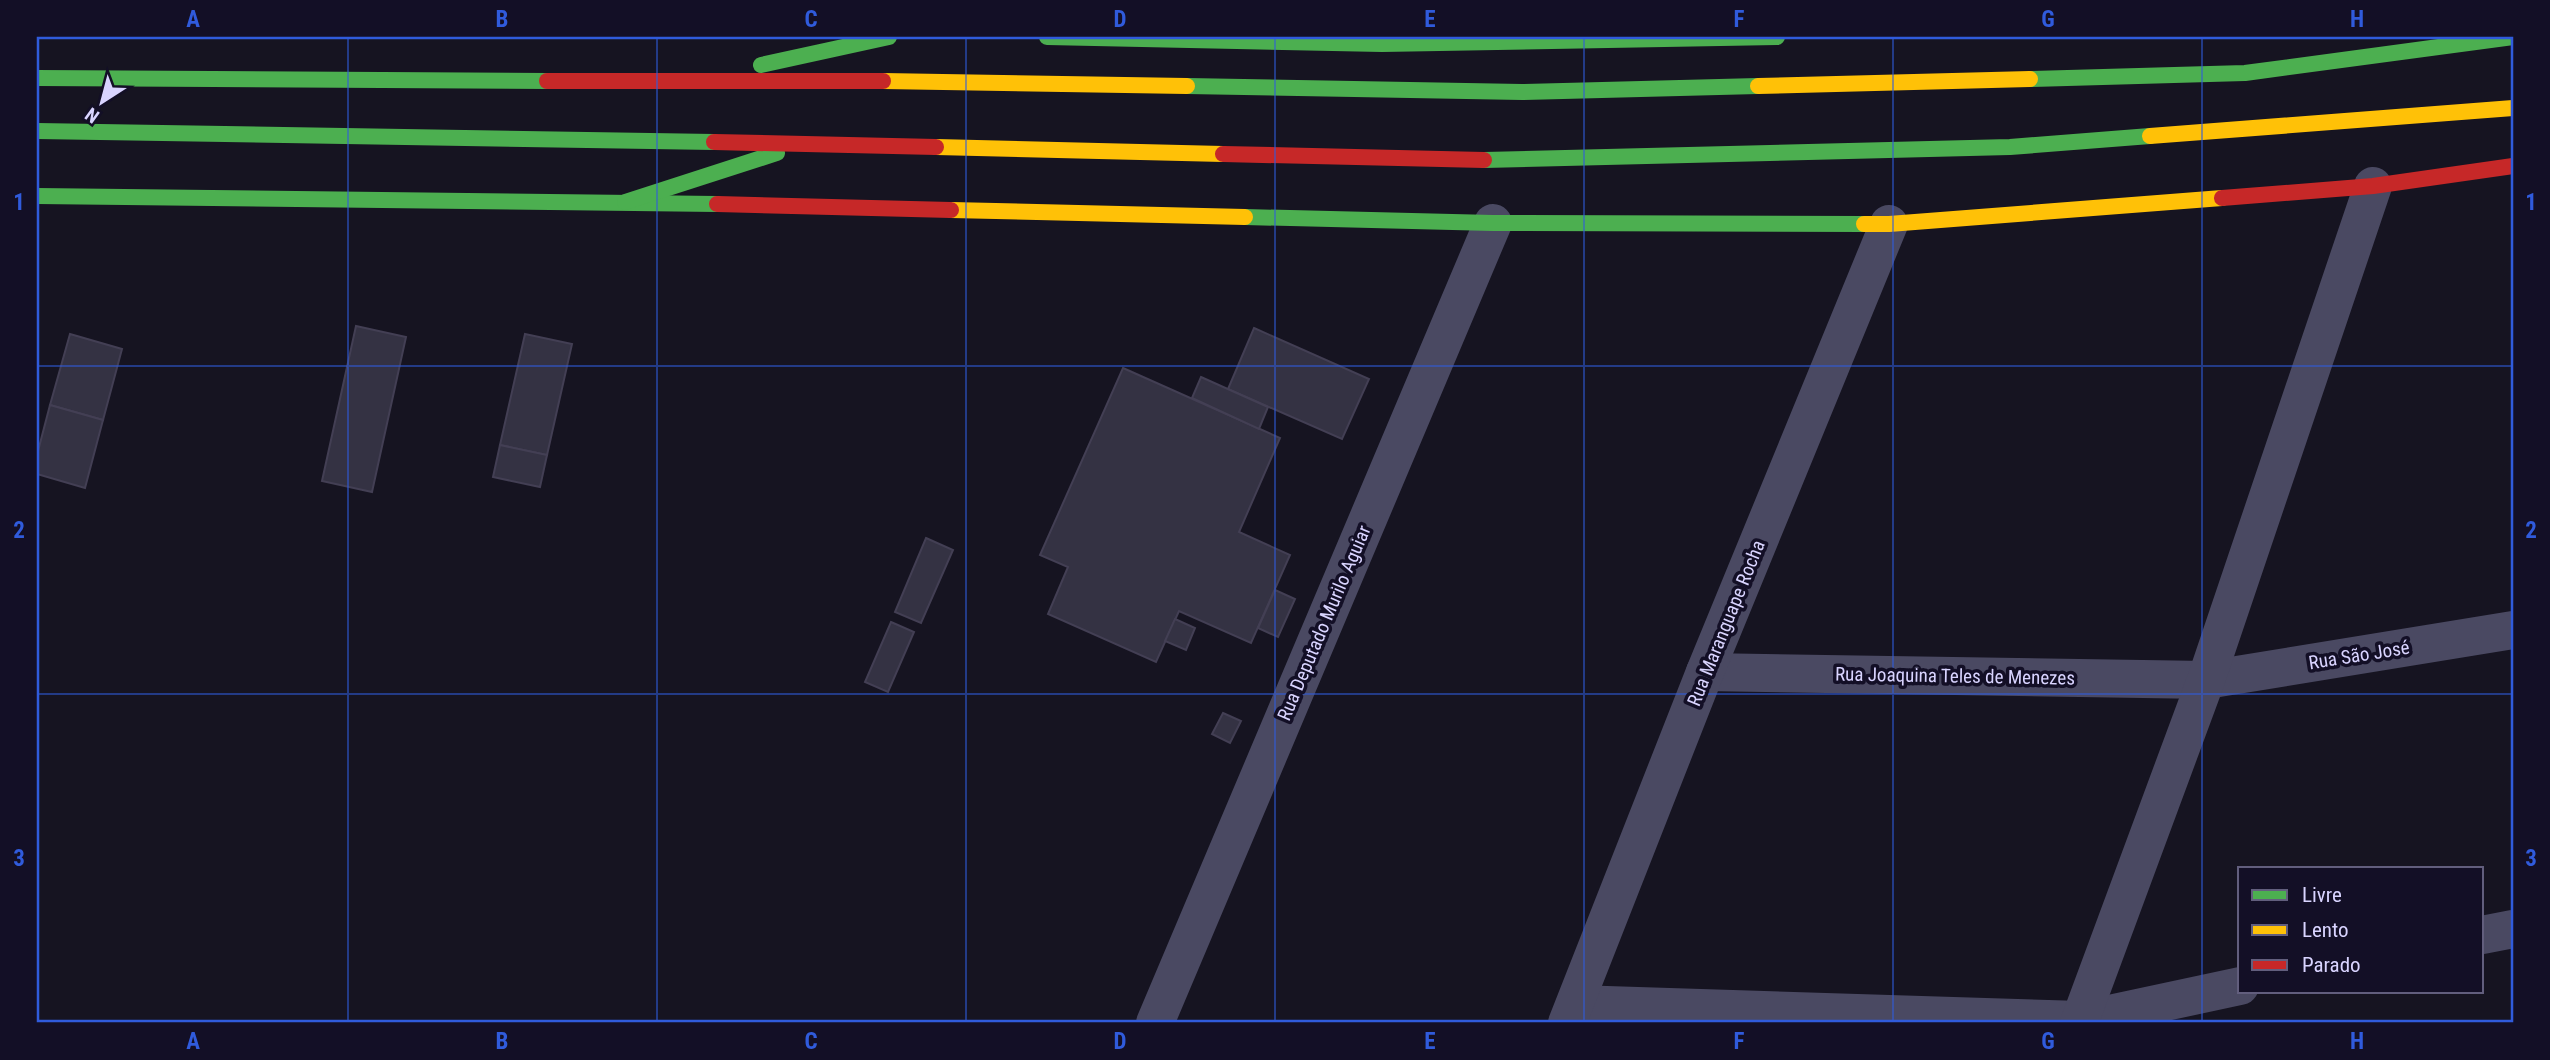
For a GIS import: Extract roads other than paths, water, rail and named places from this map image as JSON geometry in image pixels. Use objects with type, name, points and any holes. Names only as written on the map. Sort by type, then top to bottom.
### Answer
[{"type":"main road","points":[[692,81],[889,37]]},
{"type":"main road","points":[[1047,37],[1384,41],[1777,37]]},
{"type":"main road","points":[[37,78],[917,80],[1522,92],[2245,73],[2513,37]]},
{"type":"main road","points":[[37,131],[805,144],[1518,161],[2010,147],[2513,108]]},
{"type":"main road","points":[[625,202],[805,144]]},
{"type":"main road","points":[[37,196],[625,202],[1493,223],[1889,223],[2373,186],[2513,166]]},
{"type":"street","points":[[2080,1021],[2206,680],[2373,186]]},
{"type":"street","name":"Rua Deputado Murilo Aguiar","points":[[1155,1023],[1493,223]]},
{"type":"street","name":"Rua Maranguape Rocha","points":[[1571,1014],[1705,672],[1889,223]]},
{"type":"street","name":"Rua São José","points":[[2206,680],[2513,630]]},
{"type":"street","name":"Rua Joaquina Teles de Menezes","points":[[1705,672],[2206,680]]},
{"type":"street","points":[[2484,935],[2513,929]]},
{"type":"street","points":[[1571,1014],[2080,1021],[2238,986]]}]
